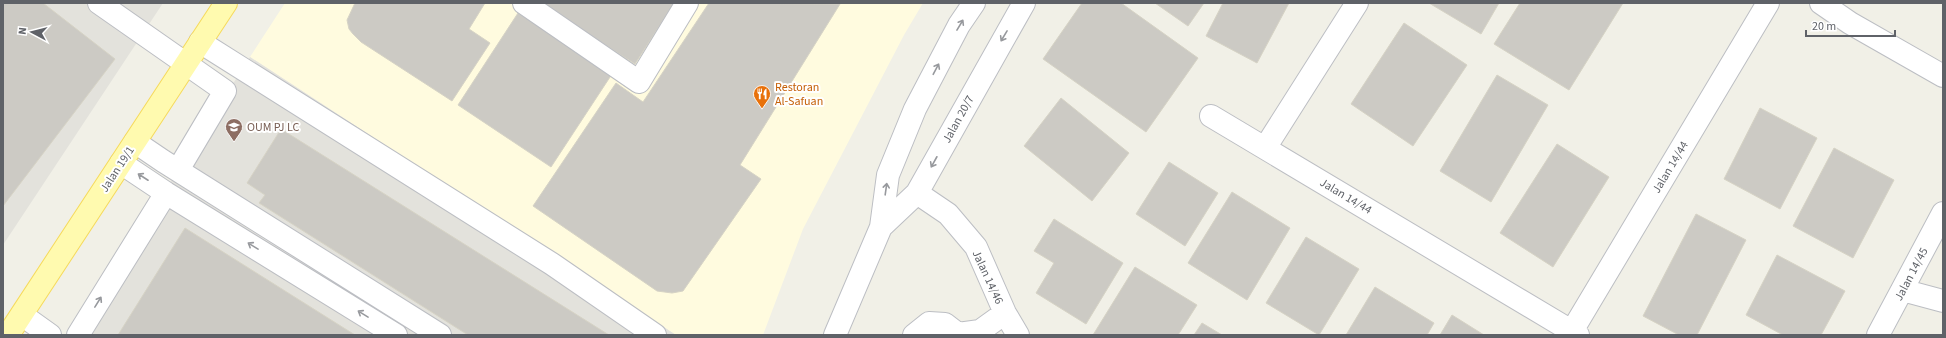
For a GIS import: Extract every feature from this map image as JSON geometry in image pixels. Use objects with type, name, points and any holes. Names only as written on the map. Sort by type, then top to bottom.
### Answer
[{"type":"main road","name":"Jalan 19/1","points":[[8,335],[226,3]]},
{"type":"street","points":[[99,3],[225,91],[178,170]]},
{"type":"street","points":[[524,3],[639,82],[687,3]]},
{"type":"street","name":"Jalan 20/7","points":[[835,335],[881,227],[888,175],[915,109],[960,25],[974,3]]},
{"type":"street","name":"Jalan 20/7","points":[[881,227],[917,193],[1024,3]]},
{"type":"street","points":[[1265,148],[1357,3]]},
{"type":"street","name":"Jalan 14/44","points":[[1211,116],[1575,333],[1768,3]]},
{"type":"street","points":[[1821,3],[1850,23],[1943,76]]},
{"type":"street","points":[[200,42],[552,264],[655,335]]},
{"type":"street","points":[[136,142],[440,335]]},
{"type":"street","points":[[121,163],[166,193],[396,335]]},
{"type":"street","points":[[78,335],[166,193]]},
{"type":"street","name":"Jalan 14/46","points":[[917,193],[948,214],[976,247],[1005,313],[1018,335]]},
{"type":"street","name":"Jalan 14/45","points":[[1878,335],[1943,212]]},
{"type":"street","points":[[1902,290],[1943,301]]},
{"type":"street","points":[[914,335],[929,323],[945,324],[958,334],[980,331],[1005,313]]},
{"type":"street","points":[[22,315],[50,335]]},
{"type":"shaded area","points":[[3,3],[163,3],[3,245]]},
{"type":"shaded area","points":[[285,3],[923,3],[904,35],[803,229],[763,335],[676,335],[250,57]]},
{"type":"shaded area","points":[[250,57],[676,335],[73,335]]},
{"type":"building","points":[[3,3],[43,3],[115,59],[3,206]]},
{"type":"building","points":[[355,3],[485,3],[469,29],[490,43],[452,101],[361,42],[353,34],[349,29],[347,20]]},
{"type":"building","points":[[540,3],[674,3],[635,64]]},
{"type":"building","points":[[709,3],[840,4],[740,165],[761,179],[683,291],[672,293],[657,291],[533,206],[616,83],[643,102]]},
{"type":"building","points":[[1082,3],[1121,3],[1198,58],[1146,132],[1043,59]]},
{"type":"building","points":[[1155,3],[1204,3],[1188,26]]},
{"type":"building","points":[[1223,3],[1289,3],[1257,63],[1206,36]]},
{"type":"building","points":[[1429,3],[1499,3],[1481,34]]},
{"type":"building","points":[[1520,3],[1623,3],[1569,90],[1494,44]]},
{"type":"building","points":[[518,13],[612,74],[551,167],[458,105]]},
{"type":"building","points":[[1404,23],[1467,65],[1413,146],[1351,104]]},
{"type":"building","points":[[1497,75],[1548,105],[1491,202],[1440,171]]},
{"type":"building","points":[[1061,98],[1129,153],[1092,201],[1024,146]]},
{"type":"building","points":[[1760,108],[1817,138],[1780,209],[1724,179]]},
{"type":"building","points":[[281,129],[609,335],[468,335],[259,203],[265,195],[247,183]]},
{"type":"building","points":[[1557,144],[1609,177],[1553,267],[1500,233]]},
{"type":"building","points":[[1834,148],[1894,180],[1853,258],[1793,226]]},
{"type":"building","points":[[1169,162],[1218,193],[1185,246],[1136,214]]},
{"type":"building","points":[[1232,192],[1290,228],[1247,300],[1188,263]]},
{"type":"building","points":[[1696,214],[1746,240],[1697,335],[1679,335],[1643,316]]},
{"type":"building","points":[[1054,219],[1123,263],[1086,324],[1036,293],[1054,263],[1034,251]]},
{"type":"building","points":[[185,228],[355,335],[118,335]]},
{"type":"building","points":[[1306,237],[1359,269],[1319,335],[1266,303]]},
{"type":"building","points":[[1777,255],[1845,291],[1821,335],[1783,335],[1746,315]]},
{"type":"building","points":[[1135,267],[1197,305],[1178,335],[1093,335]]},
{"type":"building","points":[[1375,287],[1434,323],[1427,335],[1346,335]]},
{"type":"building","points":[[1452,315],[1484,335],[1440,335]]},
{"type":"building","points":[[1202,323],[1222,335],[1194,335]]},
{"type":"place","name":"Restoran Al-Safuan","points":[[762,109]]},
{"type":"place","name":"OUM PJ LC","points":[[234,142]]}]
